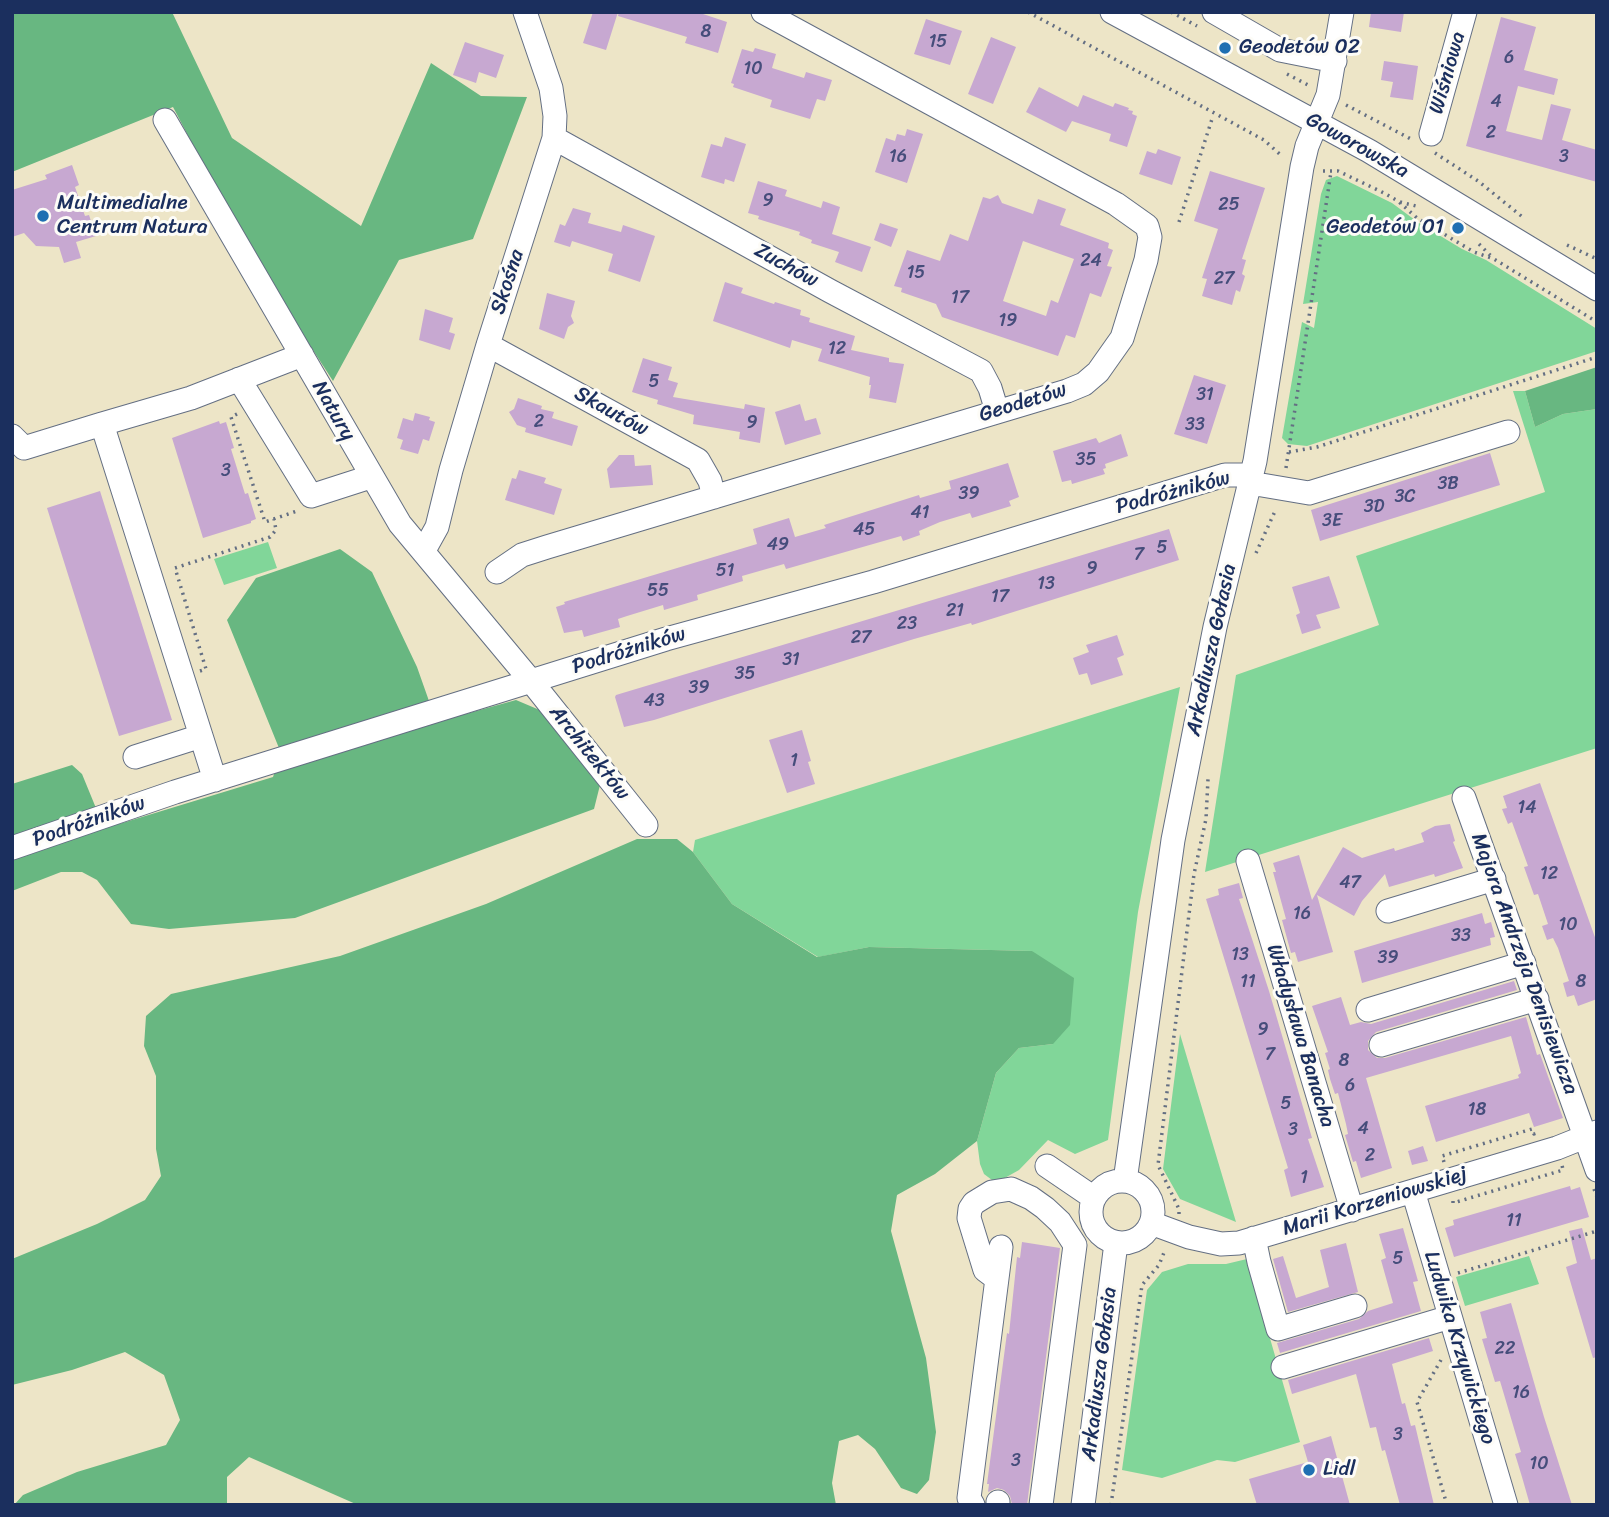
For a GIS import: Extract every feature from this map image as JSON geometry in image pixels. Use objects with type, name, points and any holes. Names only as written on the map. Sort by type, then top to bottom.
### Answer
[{"type":"street","name":"Skośna","points":[[422,549],[437,527],[488,345],[554,138],[555,116],[551,88],[525,12]]},
{"type":"street","name":"Geodetów","points":[[497,572],[522,555],[1084,384],[1110,358],[1122,338],[1146,260],[1150,237],[1146,226],[1116,204],[763,12]]},
{"type":"street","name":"Goworowska","points":[[1112,12],[1318,123],[1457,203],[1597,289]]},
{"type":"street","name":"Arkadiusza Gołasia","points":[[1125,1181],[1173,840],[1215,627],[1251,479],[1301,167],[1328,95],[1342,12]]},
{"type":"street","name":"Wiśniowa","points":[[1425,142],[1465,12]]},
{"type":"street","points":[[1207,20],[1280,50],[1335,61]]},
{"type":"street","name":"Natury","points":[[165,120],[370,477],[400,524],[531,681]]},
{"type":"street","name":"Zuchów","points":[[554,138],[830,291],[981,371],[997,411]]},
{"type":"street","name":"Skautów","points":[[488,345],[698,460],[710,481],[714,497]]},
{"type":"street","points":[[12,436],[24,448],[191,398],[302,355]]},
{"type":"street","points":[[239,379],[310,496],[370,477]]},
{"type":"street","points":[[102,424],[215,780]]},
{"type":"street","name":"Podróżników","points":[[12,848],[215,780],[666,639],[873,582],[1225,475],[1310,493],[1508,432]]},
{"type":"street","name":"Architektów","points":[[531,681],[646,825]]},
{"type":"street","points":[[135,757],[201,737]]},
{"type":"street","name":"Majora Andrzeja Denisiewicza","points":[[1464,798],[1537,999],[1591,1135],[1597,1170]]},
{"type":"street","name":"Władysława Banacha","points":[[1248,861],[1352,1210]]},
{"type":"street","points":[[1388,911],[1494,879]]},
{"type":"street","points":[[1368,1010],[1524,963]]},
{"type":"street","points":[[1381,1045],[1537,999]]},
{"type":"street","name":"Marii Korzeniowskiej","points":[[1151,1223],[1221,1244],[1239,1243],[1591,1135]]},
{"type":"street","points":[[1047,1166],[1094,1198]]},
{"type":"street","points":[[1125,1181],[1141,1187],[1150,1198],[1153,1213],[1151,1223],[1143,1235],[1136,1240],[1116,1243],[1104,1239],[1094,1227],[1090,1212],[1094,1198],[1103,1187],[1125,1181]]},
{"type":"street","points":[[997,1279],[985,1270],[969,1218],[974,1203],[982,1197],[1001,1189],[1011,1189],[1045,1208],[1060,1222],[1075,1245],[1041,1505]]},
{"type":"street","name":"Ludwika Krzywickiego","points":[[1413,1191],[1506,1505]]},
{"type":"street","points":[[1254,1238],[1278,1329],[1355,1306]]},
{"type":"street","name":"Arkadiusza Gołasia","points":[[1083,1505],[1116,1243]]},
{"type":"street","points":[[973,1505],[969,1498],[1001,1247]]},
{"type":"street","points":[[1283,1367],[1450,1317]]},
{"type":"path","points":[[1028,12],[1264,140],[1286,161]]},
{"type":"path","points":[[1171,12],[1207,20]]},
{"type":"path","points":[[1279,69],[1425,142],[1526,220]]},
{"type":"path","points":[[1179,222],[1212,119]]},
{"type":"path","points":[[1338,171],[1398,201],[1417,218],[1474,252],[1494,259],[1597,322]]},
{"type":"path","points":[[1252,559],[1269,527],[1282,489],[1331,172]]},
{"type":"path","points":[[1559,242],[1597,259]]},
{"type":"path","points":[[1289,452],[1317,447],[1597,357]]},
{"type":"path","points":[[182,677],[206,669],[175,568],[270,537],[276,530],[274,519]]},
{"type":"path","points":[[1111,1505],[1142,1285],[1159,1265],[1178,1219],[1179,1209],[1158,1165],[1195,874],[1206,819],[1210,768]]},
{"type":"path","points":[[1450,1193],[1453,1203],[1563,1170],[1560,1159]]},
{"type":"path","points":[[1449,1276],[1597,1231]]},
{"type":"path","points":[[1442,1357],[1417,1402],[1447,1505]]},
{"type":"green space","points":[[12,12],[172,12],[232,138],[361,226],[431,63],[481,96],[527,97],[473,239],[399,260],[333,381],[248,250],[173,107],[12,172]]},
{"type":"green space","points":[[1337,176],[1392,203],[1419,223],[1486,260],[1597,329],[1597,351],[1307,446],[1288,444],[1282,438],[1302,322],[1314,328],[1318,302],[1303,304],[1321,194],[1326,180]]},
{"type":"green space","points":[[1597,367],[1597,409],[1563,414],[1535,427],[1525,391]]},
{"type":"green space","points":[[1513,391],[1525,391],[1535,427],[1563,414],[1597,409],[1597,748],[1205,872],[1236,675],[1379,625],[1356,556],[1545,492]]},
{"type":"green space","points":[[268,542],[277,568],[224,585],[214,559]]},
{"type":"green space","points":[[340,549],[372,572],[417,667],[429,701],[451,718],[516,700],[542,711],[601,781],[594,809],[295,918],[169,929],[131,924],[97,880],[82,872],[61,872],[12,891],[12,784],[72,765],[82,774],[98,813],[119,824],[273,777],[281,753],[227,620],[256,578]]},
{"type":"green space","points":[[1180,687],[1138,912],[1108,1140],[1075,1154],[1048,1140],[1019,1170],[1003,1179],[992,1180],[984,1174],[980,1164],[977,1141],[996,1073],[1019,1048],[1053,1044],[1032,951],[869,947],[818,957],[732,904],[693,852],[695,840]]},
{"type":"green space","points":[[637,839],[677,839],[693,852],[732,904],[817,957],[869,947],[1032,951],[1074,978],[1070,1025],[1053,1044],[1019,1048],[996,1073],[977,1141],[935,1174],[897,1195],[891,1231],[926,1358],[936,1432],[929,1480],[917,1494],[901,1488],[875,1449],[858,1435],[839,1441],[832,1483],[836,1505],[358,1505],[249,1457],[227,1477],[227,1505],[14,1505],[23,1495],[77,1472],[166,1445],[180,1420],[164,1375],[125,1352],[72,1370],[12,1385],[12,1259],[97,1224],[145,1200],[161,1176],[156,1149],[156,1076],[144,1046],[146,1016],[171,994],[340,956],[486,904]]},
{"type":"green space","points":[[1180,1034],[1236,1222],[1180,1199],[1163,1169]]},
{"type":"green space","points":[[1529,1256],[1539,1284],[1465,1306],[1456,1277]]},
{"type":"green space","points":[[1247,1259],[1300,1442],[1235,1462],[1217,1460],[1162,1478],[1122,1470],[1147,1290],[1162,1272],[1188,1264],[1226,1264]]},
{"type":"building","points":[[593,12],[618,12],[606,50],[583,43]]},
{"type":"building","points":[[619,12],[697,12],[727,22],[718,53],[685,43],[687,37],[618,16]]},
{"type":"building","points":[[1371,12],[1404,12],[1401,32],[1369,27]]},
{"type":"building","points":[[1501,17],[1536,27],[1524,70],[1558,79],[1554,95],[1518,86],[1506,131],[1542,140],[1551,104],[1571,109],[1562,140],[1597,150],[1597,182],[1466,146]]},
{"type":"building","points":[[926,19],[962,31],[950,65],[914,54]]},
{"type":"building","points":[[991,37],[1016,47],[993,104],[968,94]]},
{"type":"building","points":[[465,42],[504,55],[496,78],[479,72],[476,83],[453,75]]},
{"type":"building","points":[[755,48],[776,54],[772,68],[804,78],[806,72],[832,80],[825,101],[817,99],[810,119],[770,107],[772,100],[733,87],[734,84],[731,83],[742,49],[753,52]]},
{"type":"building","points":[[1384,61],[1418,66],[1413,100],[1390,97],[1393,82],[1381,80]]},
{"type":"building","points":[[1039,87],[1078,107],[1083,95],[1113,107],[1115,103],[1129,108],[1128,110],[1133,111],[1132,114],[1137,116],[1127,147],[1109,141],[1111,134],[1072,121],[1066,132],[1026,112]]},
{"type":"building","points":[[907,129],[923,134],[907,183],[875,172],[886,138],[895,141],[897,134],[905,136]]},
{"type":"building","points":[[725,137],[746,144],[734,182],[725,179],[724,184],[701,177],[711,144],[722,147]]},
{"type":"building","points":[[1158,149],[1181,157],[1172,185],[1139,174],[1147,151],[1156,154]]},
{"type":"building","points":[[72,165],[79,185],[75,187],[85,216],[89,215],[96,236],[76,242],[81,258],[64,263],[59,247],[36,246],[24,233],[12,237],[12,190],[47,179],[45,175]]},
{"type":"building","points":[[1210,171],[1265,188],[1242,259],[1246,260],[1242,274],[1245,276],[1240,292],[1236,290],[1232,305],[1202,296],[1207,279],[1202,278],[1218,229],[1194,221]]},
{"type":"building","points":[[758,181],[787,190],[785,196],[821,208],[823,201],[840,207],[832,234],[871,247],[862,272],[835,262],[839,252],[811,243],[812,240],[799,235],[800,232],[758,219],[759,216],[748,213]]},
{"type":"building","points":[[998,195],[1002,203],[1033,214],[1038,199],[1066,209],[1060,225],[1109,243],[1108,248],[1113,250],[1107,266],[1112,267],[1101,297],[1090,293],[1075,338],[1066,335],[1058,356],[942,317],[936,304],[901,292],[902,288],[894,286],[907,250],[940,261],[950,234],[968,241],[983,197],[990,199]],"holes":[[[1023,241],[1074,259],[1058,303],[1051,300],[1046,316],[1003,301]]]},
{"type":"building","points":[[573,208],[591,213],[588,223],[621,232],[623,225],[655,236],[640,282],[608,271],[613,254],[572,241],[570,247],[554,242],[560,224],[565,226]]},
{"type":"building","points":[[880,223],[898,229],[891,247],[874,240]]},
{"type":"building","points":[[725,282],[743,288],[741,293],[801,310],[800,315],[810,318],[809,322],[855,336],[851,350],[904,364],[896,403],[869,398],[870,377],[818,361],[822,349],[792,340],[790,348],[713,321]]},
{"type":"building","points":[[547,293],[575,301],[571,316],[574,323],[568,327],[564,339],[539,329]]},
{"type":"building","points":[[425,309],[453,318],[449,332],[455,334],[450,350],[419,340]]},
{"type":"building","points":[[643,358],[672,367],[668,380],[678,383],[673,397],[744,409],[745,404],[765,408],[760,443],[739,439],[740,432],[693,424],[694,415],[657,404],[658,400],[632,392]]},
{"type":"building","points":[[1194,375],[1226,385],[1207,444],[1174,434]]},
{"type":"building","points":[[518,398],[554,412],[552,418],[578,426],[572,446],[525,432],[526,428],[517,425],[509,412],[514,409]]},
{"type":"building","points":[[800,404],[805,421],[816,418],[821,434],[785,445],[775,412]]},
{"type":"building","points":[[415,413],[430,417],[429,420],[435,422],[429,441],[423,439],[418,454],[400,449],[403,440],[397,438],[403,418],[413,421]]},
{"type":"building","points":[[219,421],[220,424],[226,422],[234,448],[231,449],[256,519],[203,538],[172,438]]},
{"type":"building","points":[[1121,434],[1128,456],[1105,464],[1105,474],[1072,484],[1071,480],[1062,482],[1053,451],[1096,438],[1099,443]]},
{"type":"building","points":[[1490,453],[1500,485],[1320,541],[1311,510]]},
{"type":"building","points":[[619,455],[634,455],[635,466],[651,465],[653,485],[610,488],[607,469]]},
{"type":"building","points":[[1008,463],[1019,497],[1009,501],[1011,506],[972,518],[970,513],[940,522],[919,531],[920,535],[903,541],[901,536],[786,569],[784,564],[742,576],[743,581],[697,595],[698,600],[664,610],[663,605],[618,619],[620,627],[584,637],[582,630],[564,633],[556,607],[565,604],[564,602],[757,544],[753,529],[789,518],[795,537],[919,495],[920,498],[951,489],[949,481]]},
{"type":"building","points":[[519,470],[546,478],[544,483],[562,489],[554,515],[505,500],[512,478],[516,479]]},
{"type":"building","points":[[100,491],[172,720],[119,736],[47,508]]},
{"type":"building","points":[[1169,529],[1179,560],[972,625],[971,623],[914,639],[624,727],[616,695]]},
{"type":"building","points":[[1329,576],[1340,608],[1316,615],[1321,628],[1302,634],[1296,615],[1300,613],[1292,587]]},
{"type":"building","points":[[1117,635],[1124,655],[1117,658],[1123,675],[1091,685],[1087,673],[1079,675],[1073,658],[1089,652],[1086,645]]},
{"type":"building","points":[[802,730],[815,784],[787,793],[769,740]]},
{"type":"building","points":[[1540,783],[1597,943],[1597,999],[1578,1006],[1574,995],[1567,997],[1563,983],[1569,981],[1558,948],[1553,938],[1547,940],[1542,926],[1548,924],[1538,894],[1534,895],[1524,867],[1528,866],[1512,822],[1508,824],[1502,809],[1507,808],[1503,796]]},
{"type":"building","points":[[1450,824],[1455,841],[1453,842],[1463,868],[1389,887],[1385,874],[1362,901],[1354,916],[1317,895],[1333,952],[1298,962],[1295,952],[1291,953],[1282,920],[1286,919],[1273,863],[1299,855],[1312,900],[1343,847],[1362,858],[1394,848],[1395,851],[1424,842],[1421,833],[1435,826]]},
{"type":"building","points":[[1239,883],[1243,898],[1239,899],[1269,991],[1312,1138],[1308,1139],[1324,1187],[1291,1197],[1284,1170],[1288,1168],[1206,899],[1219,895],[1218,889]]},
{"type":"building","points":[[1482,913],[1485,924],[1491,922],[1495,937],[1490,938],[1491,945],[1362,983],[1354,951]]},
{"type":"building","points":[[1514,981],[1517,990],[1376,1032],[1368,1041],[1368,1050],[1377,1058],[1385,1058],[1526,1017],[1537,1055],[1540,1054],[1563,1118],[1534,1127],[1529,1113],[1436,1142],[1425,1106],[1519,1078],[1521,1073],[1511,1036],[1366,1078],[1392,1168],[1361,1178],[1345,1135],[1348,1134],[1338,1093],[1335,1094],[1328,1070],[1330,1069],[1325,1053],[1328,1052],[1312,1006],[1341,997],[1350,1025],[1361,1022],[1371,1024]]},
{"type":"building","points":[[1423,1146],[1428,1161],[1412,1165],[1408,1151]]},
{"type":"building","points":[[1570,1186],[1571,1190],[1580,1187],[1589,1217],[1454,1257],[1445,1228],[1454,1225],[1453,1220]]},
{"type":"building","points":[[1403,1228],[1418,1281],[1413,1282],[1421,1311],[1280,1353],[1277,1343],[1359,1319],[1368,1311],[1393,1303],[1381,1260],[1386,1258],[1379,1234]]},
{"type":"building","points":[[1582,1228],[1591,1260],[1597,1258],[1597,1357],[1593,1358],[1566,1267],[1577,1263],[1569,1231]]},
{"type":"building","points":[[1022,1242],[1060,1248],[1027,1505],[1016,1505],[1012,1504],[1010,1496],[1004,1490],[997,1488],[988,1492],[987,1484],[1007,1333],[1009,1334],[1017,1257],[1020,1258]]},
{"type":"building","points":[[1346,1243],[1358,1292],[1288,1312],[1273,1259],[1283,1256],[1296,1298],[1329,1287],[1320,1250]]},
{"type":"building","points":[[1511,1303],[1572,1505],[1530,1505],[1515,1454],[1521,1452],[1500,1381],[1495,1382],[1482,1339],[1487,1338],[1480,1312]]},
{"type":"building","points":[[1429,1338],[1433,1351],[1392,1364],[1402,1404],[1405,1403],[1411,1426],[1415,1425],[1434,1505],[1400,1505],[1385,1450],[1382,1451],[1376,1427],[1370,1428],[1356,1374],[1292,1394],[1288,1380]]},
{"type":"building","name":"Lidl","points":[[1331,1436],[1350,1505],[1257,1505],[1249,1479],[1308,1462],[1303,1445]]},
{"type":"place","name":"Geodetów 02","points":[[1225,48]]},
{"type":"place","name":"Multimedialne Centrum Natura","points":[[43,216]]},
{"type":"place","name":"Geodetów 01","points":[[1458,228]]},
{"type":"place","name":"Lidl","points":[[1309,1470]]}]
